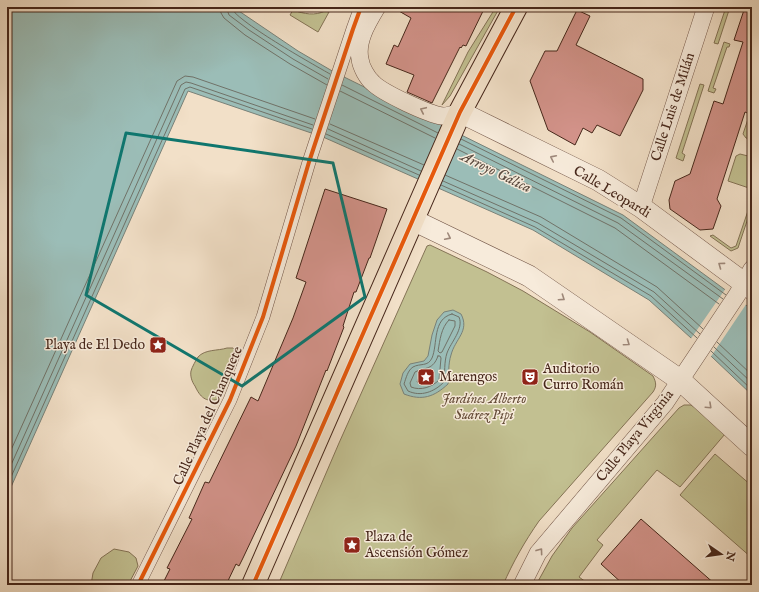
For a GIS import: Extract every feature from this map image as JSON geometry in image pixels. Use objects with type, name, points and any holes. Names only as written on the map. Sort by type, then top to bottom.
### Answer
[{"type":"main road","points":[[253,585],[460,112],[516,7]]},
{"type":"street","name":"Calle Luis de Milán","points":[[641,207],[706,7]]},
{"type":"street","points":[[366,8],[364,30],[360,43],[360,58],[372,83],[432,114],[444,116],[460,112]]},
{"type":"street","name":"Calle Playa del Chanquete","points":[[138,585],[230,400],[265,312],[296,206],[353,29],[366,8]]},
{"type":"street","name":"Calle Leopardi","points":[[460,112],[598,180],[641,207],[747,283]]},
{"type":"street","points":[[412,220],[529,276],[680,380],[752,446]]},
{"type":"street","name":"Calle Playa Virginia","points":[[522,585],[538,553],[665,402],[747,283]]},
{"type":"highlighted area","points":[[126,133],[333,163],[365,297],[242,386],[86,295]]},
{"type":"green space","points":[[496,7],[500,7],[450,96],[442,105],[468,52]]},
{"type":"green space","points":[[726,7],[730,7],[718,44],[714,43]]},
{"type":"green space","points":[[293,10],[309,14],[317,14],[325,11],[329,12],[318,32],[290,15]]},
{"type":"green space","points":[[724,42],[730,44],[729,47],[727,47],[713,88],[716,89],[714,93],[708,91]]},
{"type":"green space","points":[[700,84],[704,85],[682,153],[685,155],[683,161],[676,158]]},
{"type":"green space","points":[[748,119],[752,120],[752,140],[746,138],[743,134]]},
{"type":"green space","points":[[740,154],[752,157],[752,189],[728,181],[736,156]]},
{"type":"green space","points":[[752,199],[752,206],[738,248],[731,251],[710,236],[713,235],[731,248],[736,246]]},
{"type":"green space","name":"Jardínes Alberto Suárez Pipi","points":[[430,245],[523,291],[590,332],[653,376],[656,384],[655,388],[539,521],[511,568],[503,585],[278,585],[339,443],[427,246]]},
{"type":"green space","points":[[233,348],[238,353],[218,399],[207,400],[201,396],[193,383],[191,375],[192,369],[197,358],[201,354],[208,351]]},
{"type":"green space","points":[[684,405],[691,405],[697,409],[725,434],[680,487],[657,470],[597,540],[603,545],[579,577],[590,585],[536,585],[552,556],[572,528],[679,408]]},
{"type":"green space","points":[[715,454],[752,486],[752,558],[680,495]]},
{"type":"green space","points":[[114,549],[129,552],[136,558],[138,566],[128,585],[91,585],[93,573],[101,558]]},
{"type":"water","name":"Arroyo Gálica","points":[[7,7],[233,7],[298,51],[334,72],[623,215],[750,308],[752,310],[752,395],[649,300],[533,230],[323,137],[188,91],[7,496]]},
{"type":"water","points":[[453,310],[461,314],[464,325],[450,358],[448,384],[433,395],[416,397],[404,394],[400,384],[403,373],[410,364],[424,361],[428,356],[432,335],[437,320],[444,312]]},
{"type":"pier","points":[[726,288],[747,303],[710,358],[690,340]]},
{"type":"building","points":[[392,7],[485,7],[466,46],[463,45],[461,48],[460,47],[432,103],[407,92],[414,75],[386,64],[394,45],[398,47],[411,18]]},
{"type":"building","points":[[745,7],[752,7],[752,115],[745,112],[717,199],[721,206],[713,229],[700,230],[670,209],[669,200],[675,181],[690,174],[714,101],[723,104],[743,42],[734,40]]},
{"type":"building","points":[[577,10],[590,16],[576,45],[643,79],[643,90],[620,136],[597,125],[592,133],[583,128],[575,145],[548,130],[530,81],[545,51],[557,51]]},
{"type":"building","points":[[325,189],[387,209],[370,258],[356,292],[354,292],[343,326],[344,327],[327,371],[326,370],[296,446],[239,566],[236,564],[226,585],[162,585],[170,569],[167,568],[192,519],[189,518],[205,482],[209,483],[251,397],[258,401],[293,318],[306,282],[296,278]]},
{"type":"building","points":[[641,519],[716,585],[624,585],[601,564]]},
{"type":"cycle path","points":[[138,585],[230,400],[263,317],[309,162],[361,7]]},
{"type":"cycle path","points":[[253,585],[460,112],[516,7]]},
{"type":"place","name":"Playa de El Dedo","points":[[158,345]]},
{"type":"place","name":"Marengos","points":[[426,377]]},
{"type":"place","name":"Auditorio Curro Román","points":[[530,377]]},
{"type":"place","name":"Plaza de Ascensión Gómez","points":[[352,545]]}]
